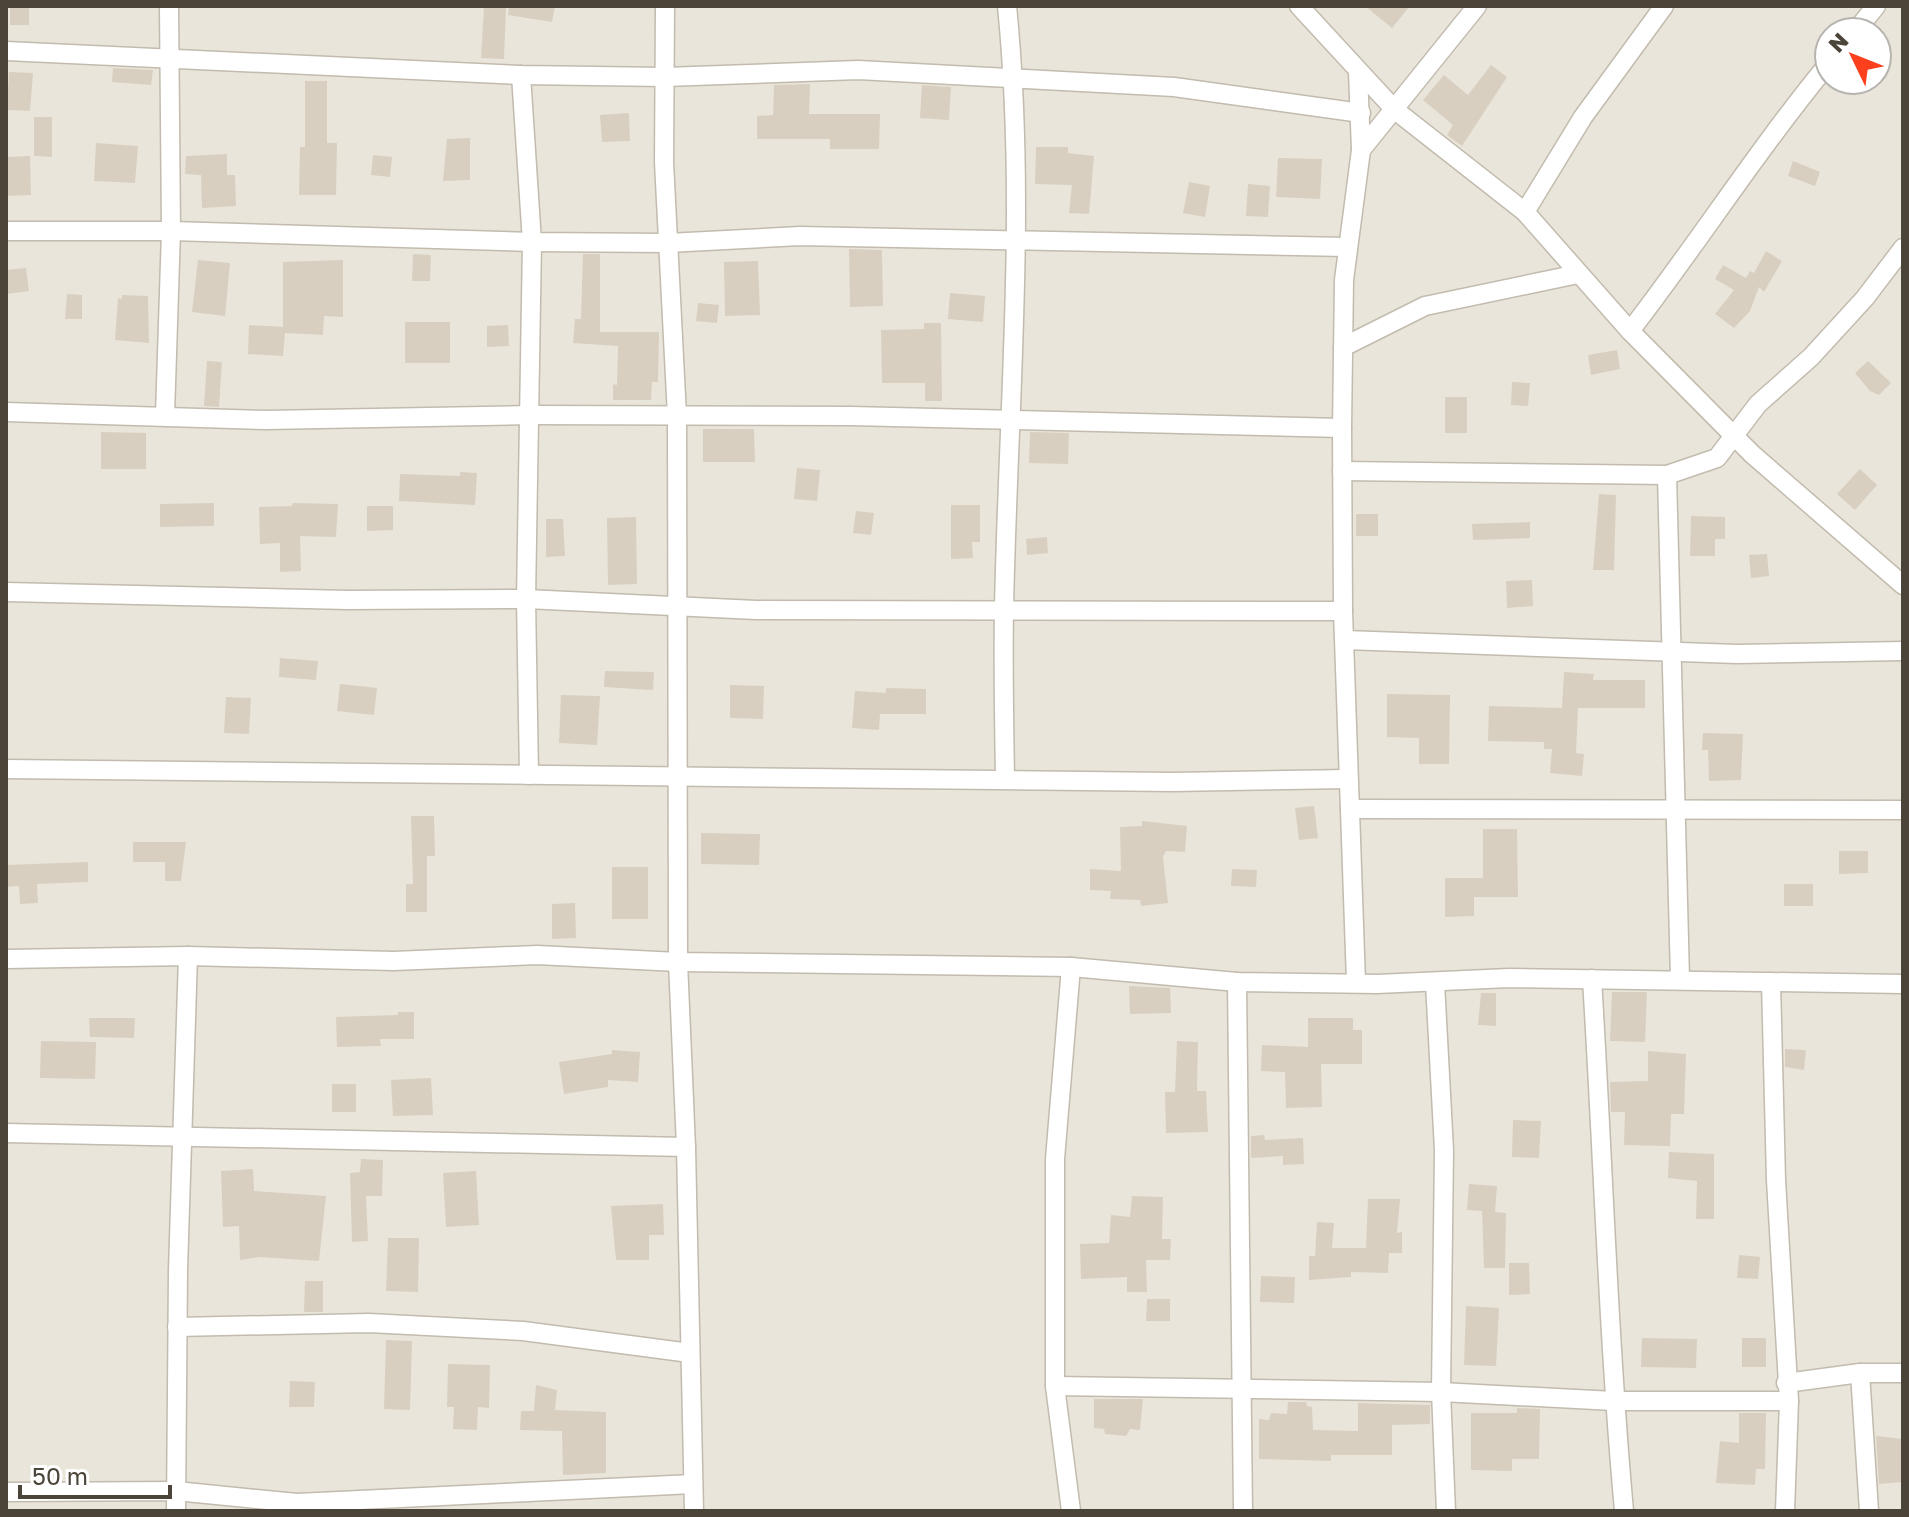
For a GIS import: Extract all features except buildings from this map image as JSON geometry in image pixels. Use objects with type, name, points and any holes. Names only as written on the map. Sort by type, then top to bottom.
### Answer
[{"type":"street","points":[[165,415],[171,231],[169,6]]},
{"type":"street","points":[[665,6],[664,162],[677,416],[678,962],[686,1147],[694,1511]]},
{"type":"street","points":[[1005,778],[1004,608],[1013,421],[1014,238],[1014,78],[1007,6]]},
{"type":"street","points":[[1299,6],[1395,110],[1525,212],[1630,331],[1736,438],[1903,585]]},
{"type":"street","points":[[1361,150],[1477,6]]},
{"type":"street","points":[[1525,212],[1583,117],[1664,6]]},
{"type":"street","points":[[6,51],[521,75],[665,77],[858,70],[1174,87],[1361,113]]},
{"type":"street","points":[[1356,982],[1343,611],[1342,428],[1347,247],[1361,150],[1358,72]]},
{"type":"street","points":[[521,75],[532,242],[526,599],[529,775]]},
{"type":"street","points":[[1630,331],[1701,238],[1783,119],[1813,82]]},
{"type":"street","points":[[6,231],[171,231],[668,243],[800,236],[1014,238],[1347,247]]},
{"type":"street","points":[[1342,471],[1667,475],[1717,458],[1736,438],[1758,404],[1838,328],[1903,248]]},
{"type":"street","points":[[1343,347],[1425,306],[1578,274]]},
{"type":"street","points":[[6,412],[345,420],[530,415],[677,416],[1342,428]]},
{"type":"street","points":[[1667,475],[1680,979]]},
{"type":"street","points":[[6,592],[348,600],[526,599],[678,608],[1343,611]]},
{"type":"street","points":[[1345,640],[1737,654],[1903,651]]},
{"type":"street","points":[[6,769],[1173,782],[1348,779]]},
{"type":"street","points":[[1350,809],[1903,810]]},
{"type":"street","points":[[6,959],[188,956],[394,961],[537,955],[678,962],[1071,967],[1237,982],[1435,983],[1509,978],[1903,984]]},
{"type":"street","points":[[176,1511],[177,1327],[188,956]]},
{"type":"street","points":[[1071,967],[1055,1159],[1055,1386],[1071,1511]]},
{"type":"street","points":[[1592,979],[1596,1092],[1606,1188],[1614,1401],[1624,1511]]},
{"type":"street","points":[[1237,982],[1243,1511]]},
{"type":"street","points":[[1771,982],[1787,1392],[1785,1511]]},
{"type":"street","points":[[1435,983],[1444,1150],[1441,1392],[1446,1511]]},
{"type":"street","points":[[6,1133],[686,1147]]},
{"type":"street","points":[[177,1327],[369,1323],[477,1328],[690,1353]]},
{"type":"street","points":[[1055,1386],[1441,1392],[1614,1401],[1787,1392],[1860,1373],[1903,1373]]},
{"type":"street","points":[[1860,1373],[1869,1511]]},
{"type":"street","points":[[6,1492],[176,1491],[297,1503],[693,1484]]},
{"type":"shaded area","points":[[6,6],[1903,6],[1903,1511],[6,1511]]}]
